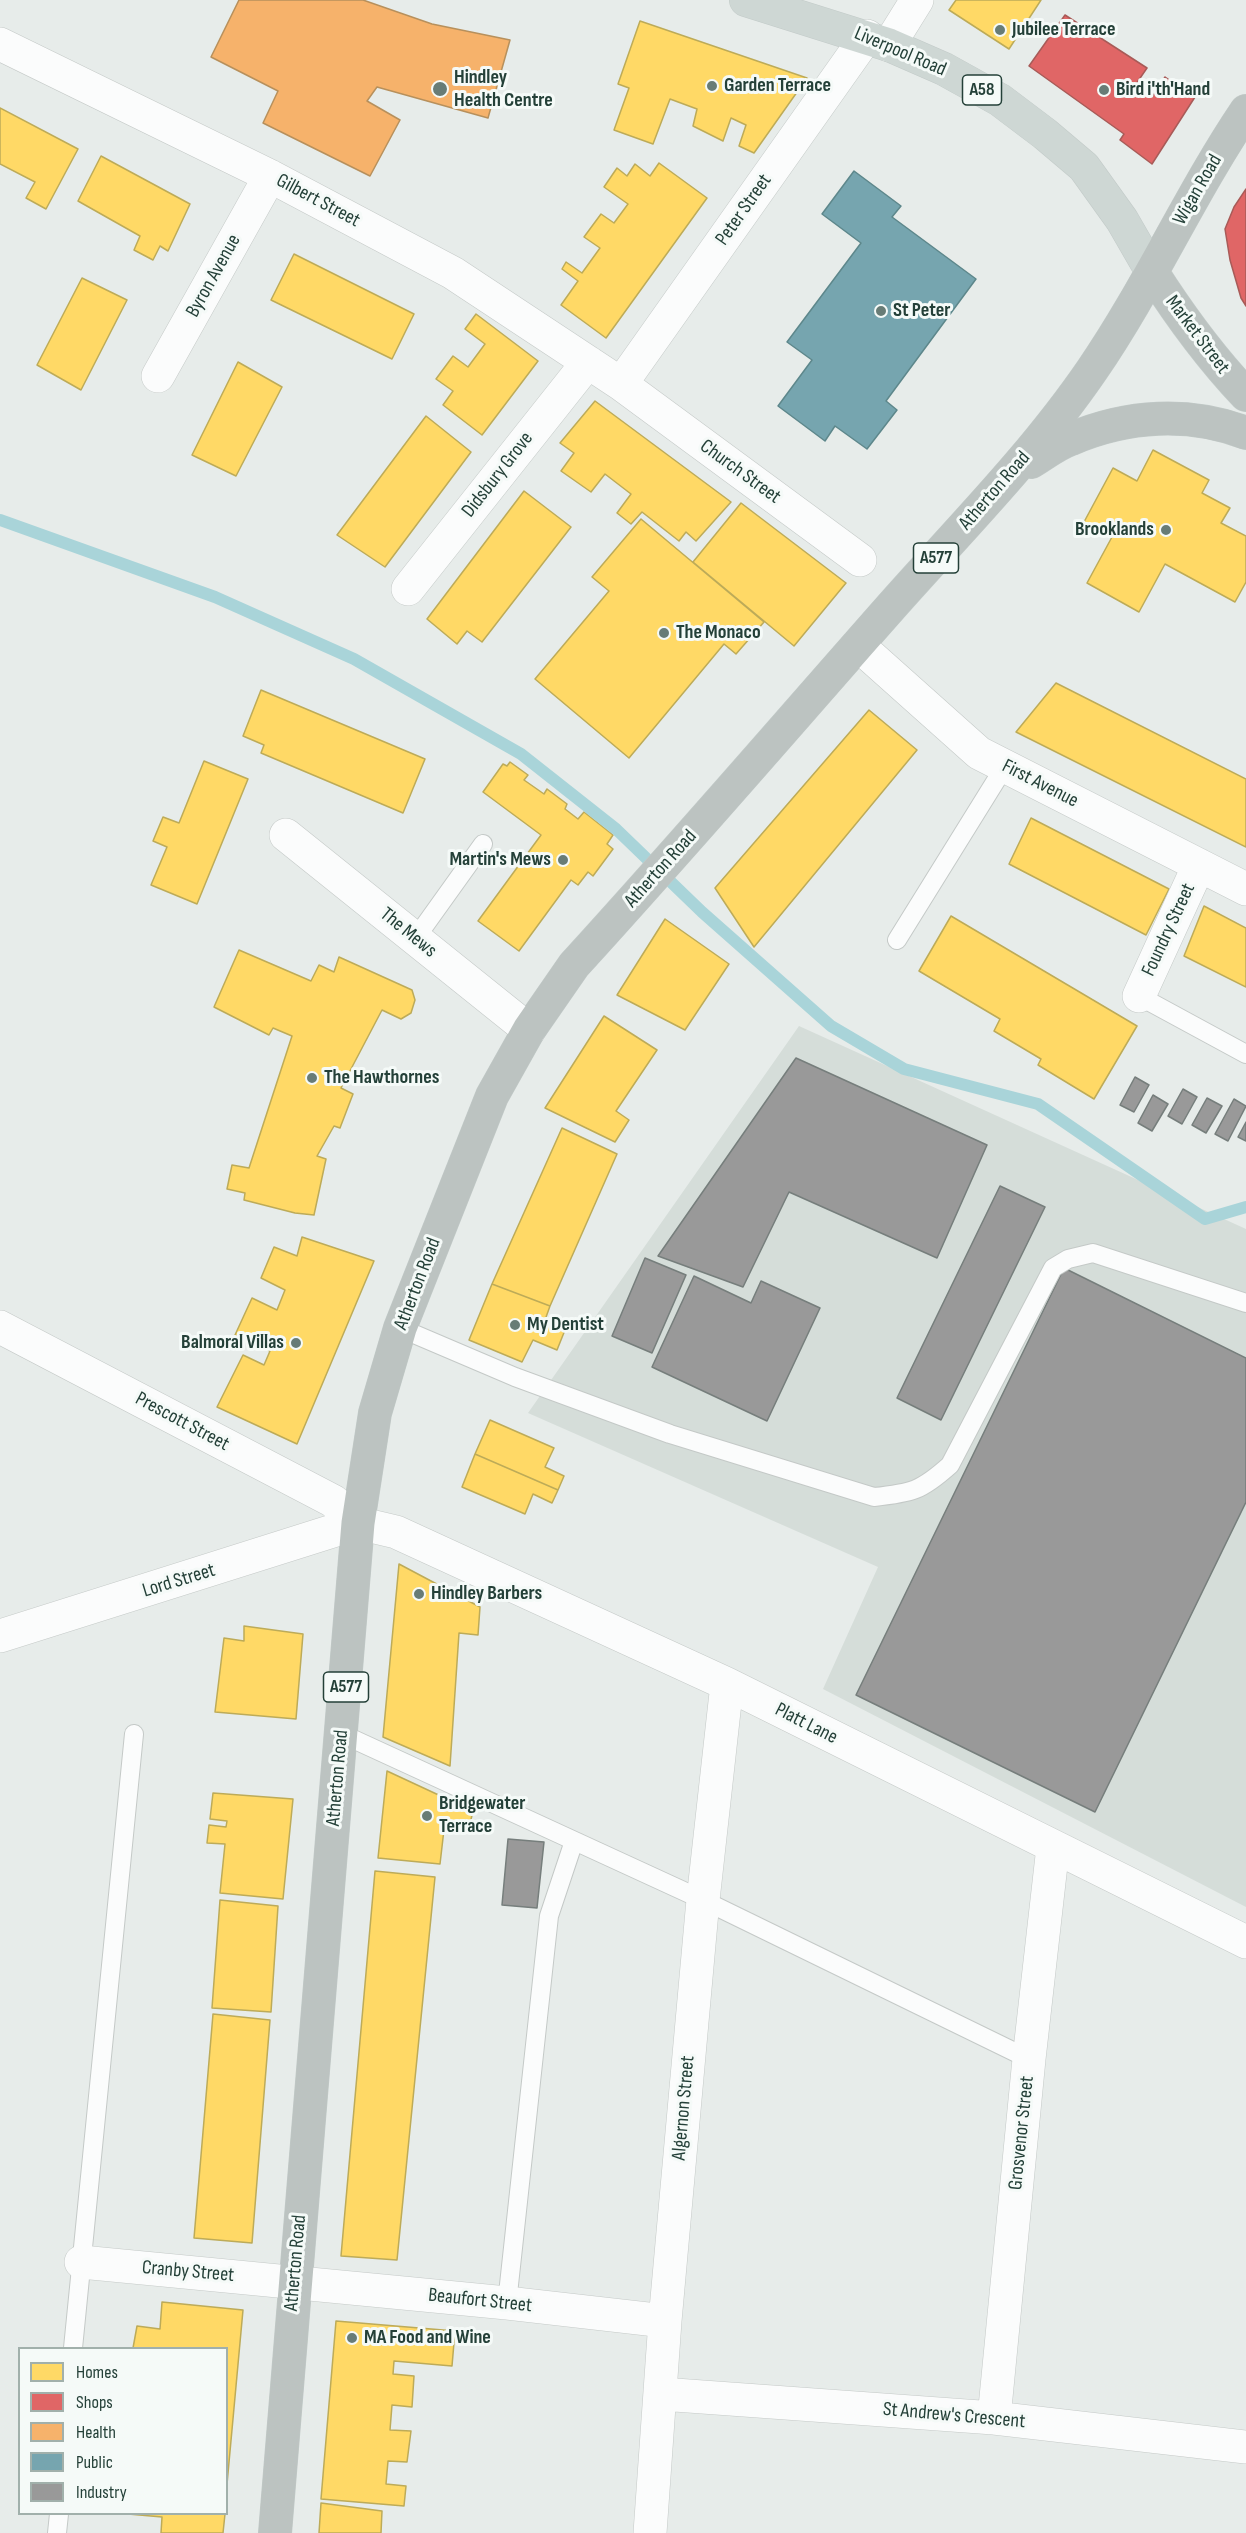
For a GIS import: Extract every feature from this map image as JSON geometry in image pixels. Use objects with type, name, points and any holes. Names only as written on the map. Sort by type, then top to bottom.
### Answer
[{"type":"highway","name":"Wigan Road","points":[[1152,272],[1246,111]]},
{"type":"highway","name":"Market Street","points":[[1152,272],[1184,322],[1223,371],[1246,395]]},
{"type":"highway","name":"Atherton Road","points":[[275,2533],[358,1523],[375,1413],[400,1328],[492,1096],[529,1030],[574,965],[1016,470],[1092,371],[1122,325],[1152,272]]},
{"type":"highway","points":[[1016,470],[1068,440],[1102,427],[1132,421],[1187,419],[1223,424],[1246,433]]},
{"type":"main road","name":"Liverpool Road","points":[[746,0],[878,40],[944,69],[1000,100],[1084,167],[1122,220],[1152,272]]},
{"type":"street","name":"Peter Street","points":[[621,384],[878,40],[917,0]]},
{"type":"street","name":"Gilbert Street","points":[[0,44],[270,176],[453,273],[621,384]]},
{"type":"street","name":"Byron Avenue","points":[[158,376],[270,176]]},
{"type":"street","name":"Didsbury Grove","points":[[408,589],[588,362]]},
{"type":"street","name":"Church Street","points":[[621,384],[860,560]]},
{"type":"street","name":"First Avenue","points":[[858,645],[979,753],[1246,889]]},
{"type":"street","name":"The Mews","points":[[286,835],[529,1030]]},
{"type":"street","name":"Foundry Street","points":[[1139,996],[1199,865]]},
{"type":"street","name":"Prescott Street","points":[[0,1327],[333,1500],[358,1523]]},
{"type":"street","name":"Lord Street","points":[[0,1636],[358,1523]]},
{"type":"street","name":"Platt Lane","points":[[358,1523],[396,1532],[727,1684],[1246,1942]]},
{"type":"street","name":"Algernon Street","points":[[650,2533],[665,2321],[702,1900],[727,1684]]},
{"type":"street","name":"Grosvenor Street","points":[[994,2418],[1029,2059],[1053,1847]]},
{"type":"street","name":"Cranby Street","points":[[81,2262],[295,2282]]},
{"type":"street","name":"Beaufort Street","points":[[295,2282],[665,2321]]},
{"type":"street","name":"St Andrew's Crescent","points":[[661,2394],[994,2418],[1246,2447]]},
{"type":"lane","points":[[897,940],[1005,766]]},
{"type":"lane","points":[[415,939],[483,844]]},
{"type":"lane","points":[[1139,996],[1246,1054]]},
{"type":"lane","points":[[400,1328],[514,1377],[669,1434],[874,1497],[902,1494],[927,1486],[950,1465],[1053,1268],[1068,1259],[1093,1253],[1246,1303]]},
{"type":"lane","points":[[73,2347],[134,1734]]},
{"type":"lane","points":[[342,1734],[702,1900],[1029,2059]]},
{"type":"lane","points":[[507,2303],[549,1916],[574,1841]]},
{"type":"lane","points":[[57,2533],[59,2515]]},
{"type":"shaded area","points":[[799,1026],[1246,1229],[1246,1907],[823,1689],[878,1567],[528,1413]]},
{"type":"building: Homes","name":"Jubilee Terrace","points":[[956,0],[1041,0],[1009,49],[949,10]]},
{"type":"building: Homes","name":"Garden Terrace","points":[[640,21],[807,78],[754,153],[739,146],[746,125],[731,118],[723,141],[693,126],[697,109],[670,99],[653,144],[614,130],[629,88],[618,84]]},
{"type":"building: Homes","points":[[0,108],[78,149],[46,209],[26,198],[35,182],[0,164]]},
{"type":"building: Homes","points":[[101,156],[190,204],[168,251],[160,246],[153,260],[134,250],[140,236],[78,201]]},
{"type":"building: Homes","points":[[659,163],[707,198],[606,338],[561,305],[578,281],[562,269],[566,262],[582,273],[600,248],[584,237],[601,214],[614,223],[628,204],[604,187],[617,168],[627,176],[635,164],[650,176]]},
{"type":"building: Homes","points":[[294,254],[414,314],[392,359],[271,300]]},
{"type":"building: Homes","points":[[82,278],[127,300],[81,390],[37,365]]},
{"type":"building: Homes","points":[[476,314],[538,361],[482,435],[443,405],[453,391],[436,379],[453,356],[468,367],[485,344],[465,329]]},
{"type":"building: Homes","points":[[238,362],[282,387],[236,476],[192,455]]},
{"type":"building: Homes","points":[[595,401],[731,502],[696,541],[686,532],[679,541],[642,512],[631,524],[617,513],[631,494],[605,474],[591,492],[561,471],[574,453],[560,443]]},
{"type":"building: Homes","points":[[426,416],[471,452],[385,567],[337,535]]},
{"type":"building: Homes","name":"Brooklands","points":[[1153,450],[1209,480],[1202,493],[1230,508],[1221,523],[1246,536],[1246,582],[1235,602],[1165,564],[1139,612],[1087,583],[1112,537],[1084,522],[1113,468],[1137,481]]},
{"type":"building: Homes","points":[[524,491],[571,527],[482,642],[467,631],[457,644],[427,619]]},
{"type":"building: Homes","points":[[741,503],[846,583],[794,646],[693,562]]},
{"type":"building: Homes","name":"The Monaco","points":[[641,519],[764,622],[736,654],[724,644],[629,758],[535,679],[609,591],[592,577]]},
{"type":"building: Homes","points":[[1056,683],[1246,779],[1246,847],[1016,732]]},
{"type":"building: Homes","points":[[261,690],[425,759],[403,813],[261,753],[264,745],[243,736]]},
{"type":"building: Homes","points":[[869,710],[917,750],[754,947],[715,888]]},
{"type":"building: Homes","points":[[204,761],[248,779],[197,904],[151,885],[167,847],[153,841],[163,817],[179,823]]},
{"type":"building: Homes","name":"Martin's Mews","points":[[510,762],[528,775],[524,780],[544,794],[547,789],[567,804],[565,809],[578,819],[584,812],[613,835],[607,844],[613,849],[593,876],[588,872],[578,885],[571,880],[519,951],[478,921],[541,835],[483,792],[503,764],[507,766]]},
{"type":"building: Homes","points":[[1031,818],[1169,889],[1146,935],[1009,864]]},
{"type":"building: Homes","points":[[1204,906],[1246,928],[1246,987],[1184,956]]},
{"type":"building: Homes","points":[[951,916],[1137,1026],[1094,1099],[1038,1065],[1041,1059],[994,1031],[1000,1019],[919,971]]},
{"type":"building: Homes","points":[[665,919],[729,964],[685,1030],[617,995]]},
{"type":"building: Homes","name":"The Hawthornes","points":[[239,950],[311,981],[319,965],[334,972],[339,957],[412,990],[415,1000],[411,1013],[401,1019],[382,1010],[341,1088],[353,1094],[340,1128],[334,1126],[317,1156],[326,1159],[314,1215],[295,1213],[244,1200],[245,1193],[227,1189],[232,1165],[249,1168],[292,1036],[273,1028],[269,1035],[214,1007]]},
{"type":"building: Homes","points":[[604,1016],[657,1050],[616,1111],[629,1120],[615,1142],[545,1108]]},
{"type":"building: Homes","points":[[562,1128],[617,1154],[550,1306],[492,1284]]},
{"type":"building: Homes","name":"Balmoral Villas","points":[[302,1237],[374,1261],[297,1444],[217,1407],[243,1355],[264,1365],[270,1351],[235,1335],[252,1298],[277,1310],[285,1290],[261,1278],[274,1247],[297,1256]]},
{"type":"building: Homes","name":"My Dentist","points":[[492,1284],[550,1306],[545,1320],[565,1330],[557,1350],[533,1340],[522,1362],[469,1340]]},
{"type":"building: Homes","points":[[490,1420],[554,1448],[545,1467],[564,1476],[558,1490],[475,1454]]},
{"type":"building: Homes","points":[[475,1454],[558,1490],[552,1503],[533,1494],[525,1514],[462,1487]]},
{"type":"building: Homes","points":[[399,1564],[480,1607],[478,1635],[459,1633],[450,1766],[383,1737]]},
{"type":"building: Homes","points":[[244,1626],[303,1634],[296,1719],[215,1712],[224,1638],[244,1641]]},
{"type":"building: Homes","name":"Bridgewater Terrace","points":[[387,1771],[473,1811],[468,1832],[445,1821],[440,1864],[378,1858]]},
{"type":"building: Homes","points":[[213,1793],[293,1799],[283,1899],[220,1893],[225,1844],[207,1843],[209,1825],[226,1827],[227,1821],[210,1819]]},
{"type":"building: Homes","points":[[375,1871],[435,1877],[397,2260],[341,2256]]},
{"type":"building: Homes","points":[[220,1900],[278,1906],[271,2012],[212,2008]]},
{"type":"building: Homes","points":[[213,2014],[270,2020],[252,2243],[194,2238]]},
{"type":"building: Homes","points":[[162,2302],[243,2310],[228,2473],[228,2347],[133,2347],[137,2326],[160,2329]]},
{"type":"building: Homes","points":[[336,2321],[455,2331],[452,2366],[394,2361],[393,2374],[414,2376],[412,2407],[392,2405],[390,2430],[411,2431],[407,2462],[388,2461],[386,2484],[406,2486],[404,2506],[321,2499]]},
{"type":"building: Homes","points":[[321,2503],[382,2511],[381,2533],[319,2533]]},
{"type":"building: Homes","points":[[139,2515],[225,2515],[223,2533],[161,2533],[162,2517]]},
{"type":"building: Shops","name":"Bird i'th'Hand","points":[[1065,15],[1147,68],[1136,84],[1153,96],[1165,77],[1195,97],[1152,164],[1120,140],[1124,134],[1029,66]]},
{"type":"building: Shops","points":[[1246,189],[1246,306],[1241,298],[1230,260],[1225,229],[1234,207]]},
{"type":"building: Health","name":"Hindley Health Centre","points":[[239,0],[363,0],[432,24],[510,40],[488,118],[377,87],[367,101],[400,120],[370,176],[263,123],[278,91],[211,57]]},
{"type":"building: Public","name":"St Peter","points":[[854,171],[901,206],[892,217],[976,279],[886,401],[897,410],[867,449],[835,426],[825,441],[778,406],[812,360],[787,342],[861,243],[822,214]]},
{"type":"building: Industry","points":[[796,1058],[987,1145],[937,1258],[789,1192],[743,1287],[658,1256]]},
{"type":"building: Industry","points":[[1135,1077],[1149,1085],[1134,1112],[1120,1105]]},
{"type":"building: Industry","points":[[1183,1089],[1197,1097],[1182,1124],[1168,1116]]},
{"type":"building: Industry","points":[[1153,1095],[1168,1104],[1152,1131],[1138,1123]]},
{"type":"building: Industry","points":[[1207,1098],[1222,1106],[1206,1133],[1192,1125]]},
{"type":"building: Industry","points":[[1234,1099],[1246,1106],[1228,1141],[1215,1134]]},
{"type":"building: Industry","points":[[1246,1122],[1246,1141],[1238,1137]]},
{"type":"building: Industry","points":[[1000,1186],[1045,1207],[941,1420],[897,1398]]},
{"type":"building: Industry","points":[[645,1258],[686,1275],[652,1353],[612,1336]]},
{"type":"building: Industry","points":[[1064,1268],[1246,1358],[1246,1502],[1095,1812],[856,1695]]},
{"type":"building: Industry","points":[[694,1276],[751,1303],[761,1281],[820,1308],[767,1421],[652,1367]]},
{"type":"building: Industry","points":[[508,1839],[544,1842],[537,1908],[502,1905]]},
{"type":"waterway","points":[[0,520],[215,597],[354,659],[521,754],[616,829],[702,912],[831,1026],[904,1069],[1038,1104],[1205,1219],[1246,1207]]},
{"type":"place","name":"Jubilee Terrace","points":[[1000,30]]},
{"type":"place","name":"Garden Terrace","points":[[712,86]]},
{"type":"place","name":"Hindley Health Centre","points":[[440,89]]},
{"type":"place","name":"Bird i'th'Hand","points":[[1104,90]]},
{"type":"place","name":"St Peter","points":[[881,311]]},
{"type":"place","name":"Brooklands","points":[[1166,530]]},
{"type":"place","name":"The Monaco","points":[[664,633]]},
{"type":"place","name":"Martin's Mews","points":[[563,860]]},
{"type":"place","name":"The Hawthornes","points":[[312,1078]]},
{"type":"place","name":"My Dentist","points":[[515,1325]]},
{"type":"place","name":"Balmoral Villas","points":[[296,1343]]},
{"type":"place","name":"Hindley Barbers","points":[[419,1594]]},
{"type":"place","name":"Bridgewater Terrace","points":[[427,1816]]},
{"type":"place","name":"MA Food and Wine","points":[[352,2338]]}]
